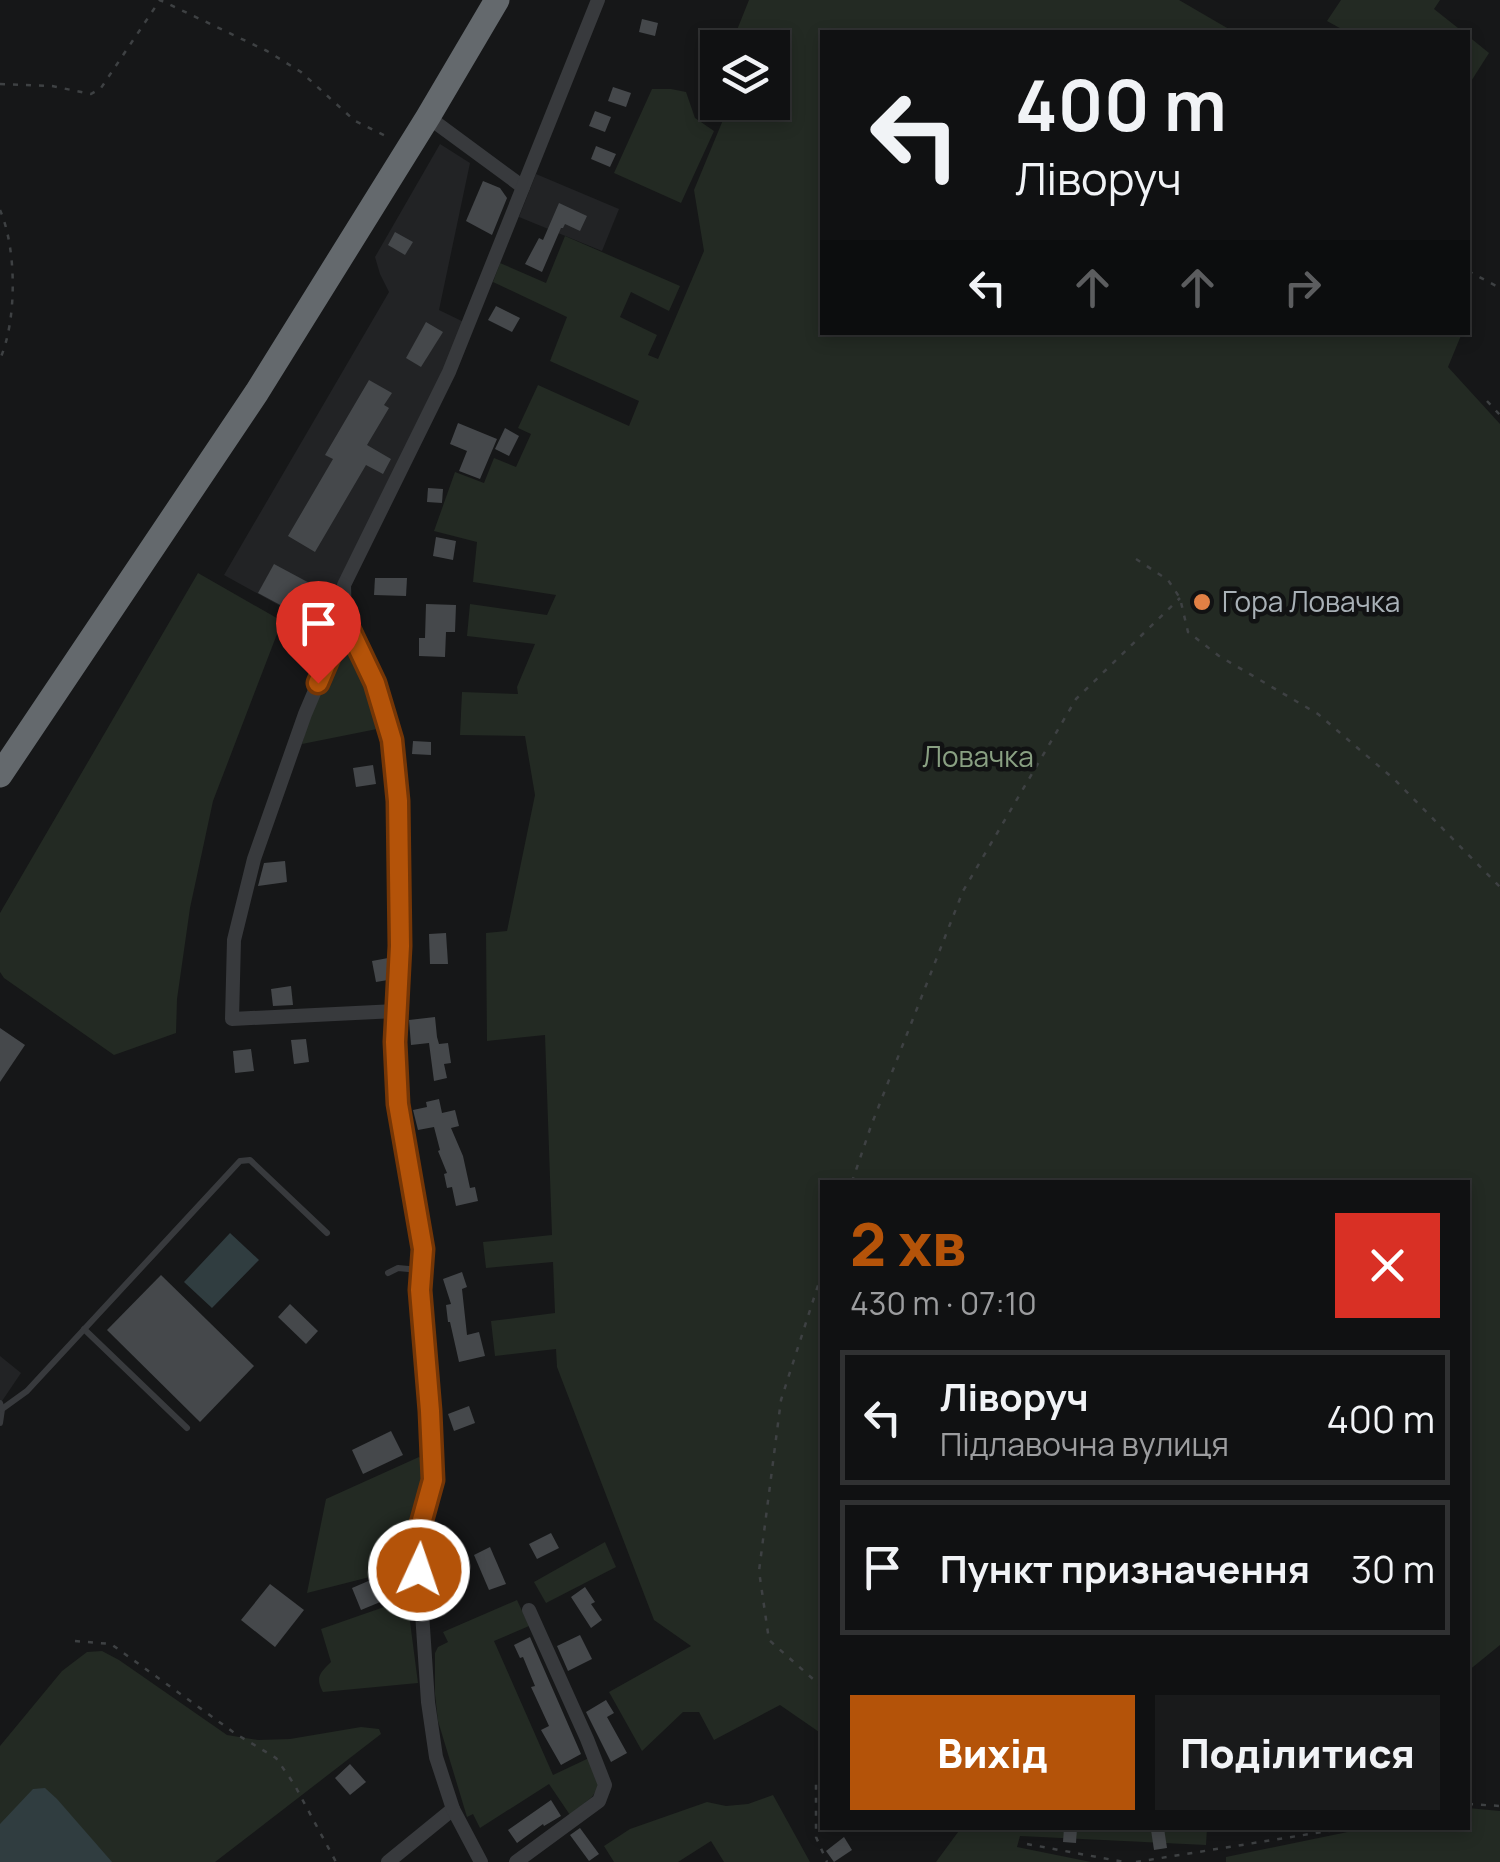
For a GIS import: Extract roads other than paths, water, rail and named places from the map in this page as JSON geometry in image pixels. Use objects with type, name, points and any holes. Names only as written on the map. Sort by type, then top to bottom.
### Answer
[{"type":"highway","points":[[0,775],[257,392],[497,0]]},
{"type":"street","points":[[481,1862],[453,1810],[436,1757],[422,1635],[417,1538],[433,1480],[423,1249],[398,1104],[398,801],[392,740],[375,683],[345,620],[344,585],[449,372],[598,0]]},
{"type":"street","points":[[428,118],[523,187]]},
{"type":"street","points":[[345,620],[254,858],[234,940],[232,1019],[396,1011]]},
{"type":"street","points":[[516,1862],[599,1800],[604,1785],[529,1610]]},
{"type":"street","points":[[388,1862],[453,1810]]},
{"type":"lane","points":[[0,1423],[1,1406],[28,1391],[240,1162],[250,1160],[327,1233]]},
{"type":"lane","points":[[388,1273],[398,1268],[421,1270]]},
{"type":"lane","points":[[84,1330],[187,1428]]},
{"type":"place","name":"Гора Ловачка","points":[[1202,602]]},
{"type":"park label","name":"Ловачка","points":[[978,757]]}]
